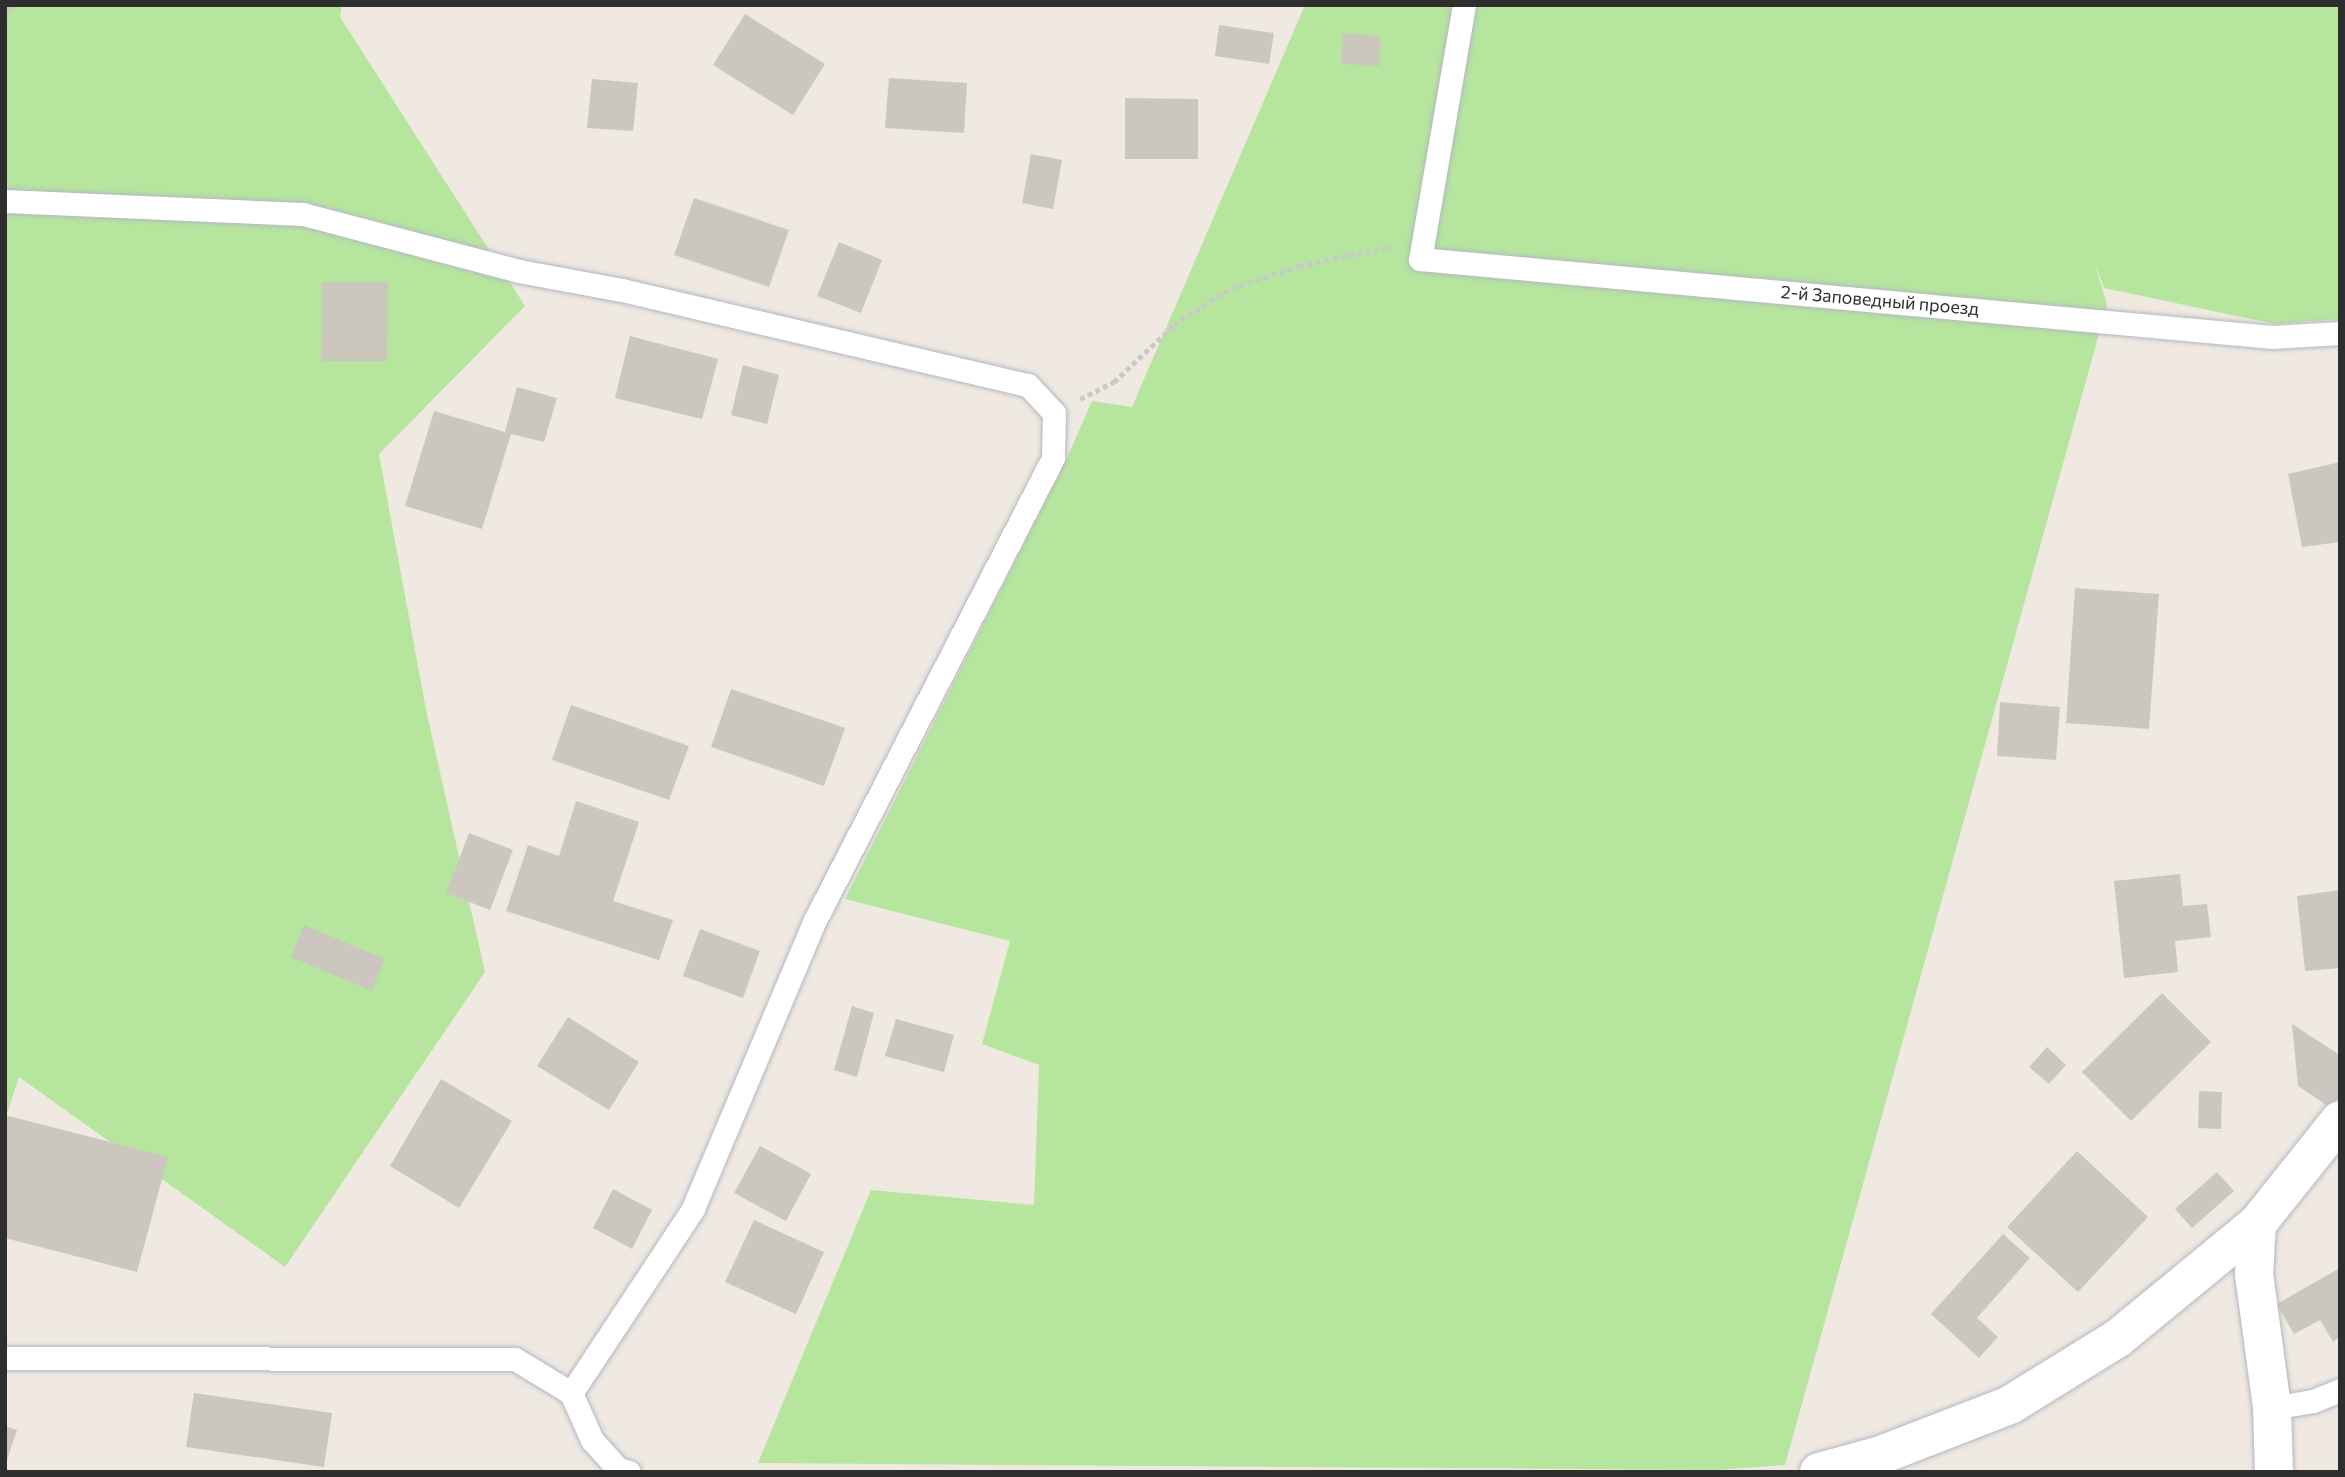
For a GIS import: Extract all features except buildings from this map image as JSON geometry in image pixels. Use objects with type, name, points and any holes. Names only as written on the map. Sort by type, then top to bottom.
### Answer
[{"type":"street","points":[[1819,1472],[1881,1455],[2010,1405],[2118,1338],[2257,1224],[2340,1120]]},
{"type":"street","points":[[2257,1224],[2254,1274],[2272,1408],[2274,1472]]},
{"type":"lane","points":[[1420,259],[1464,5]]},
{"type":"lane","points":[[5,201],[303,214],[519,271],[622,290],[1028,386],[1054,413],[1053,458],[814,922],[693,1209],[571,1393]]},
{"type":"lane","name":"2-й Заповедный проезд","points":[[1420,259],[2272,337],[2340,333]]},
{"type":"lane","points":[[5,1358],[515,1359],[571,1393],[592,1440],[618,1469],[629,1472]]},
{"type":"lane","points":[[2272,1408],[2313,1401],[2340,1390]]},
{"type":"path","points":[[5,18],[12,5]]},
{"type":"path","points":[[1054,413],[1114,382],[1174,325],[1231,288],[1299,266],[1399,244],[1420,259]]},
{"type":"green space","points":[[5,5],[342,5],[340,17],[525,306],[379,454],[426,710],[485,972],[285,1267],[19,1077],[5,1119]]},
{"type":"green space","points":[[1305,5],[2340,5],[2340,319],[2275,324],[2104,288],[2095,264],[2107,305],[1785,1465],[1717,1470],[758,1463],[871,1190],[1034,1205],[1039,1065],[982,1044],[1010,941],[845,899],[1066,460],[1092,401],[1132,407]]}]
